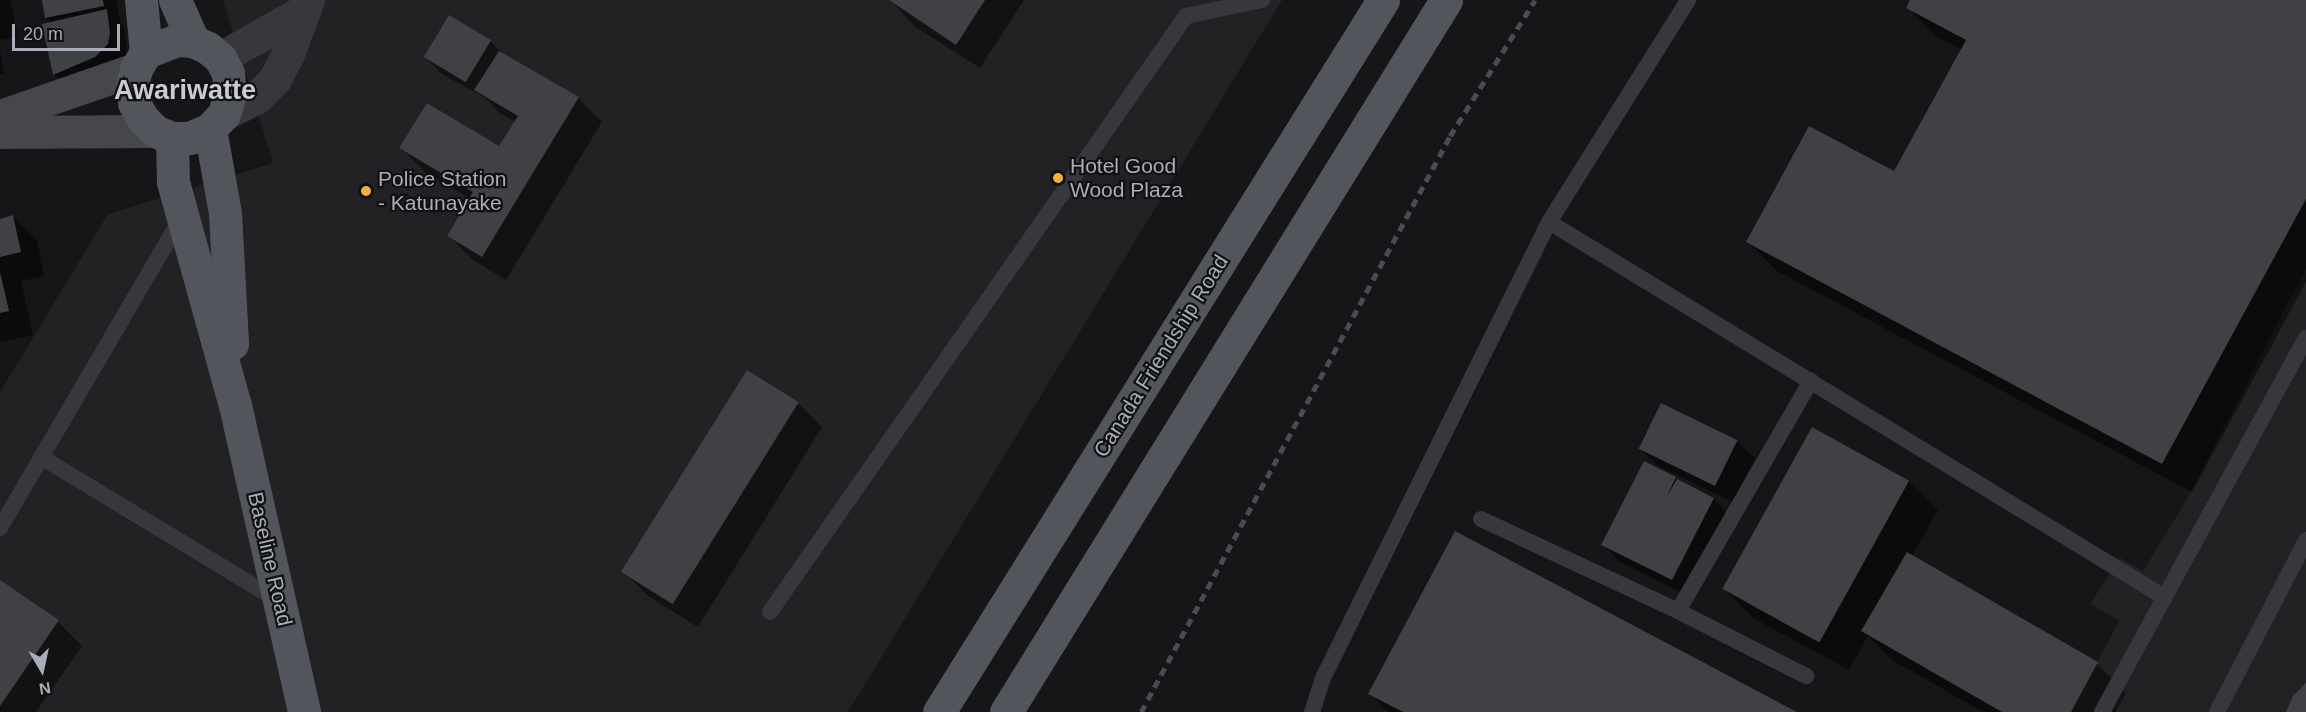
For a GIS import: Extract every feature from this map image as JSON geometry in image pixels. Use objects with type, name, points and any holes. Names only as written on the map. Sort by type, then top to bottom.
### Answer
[{"type":"main road","points":[[141,0],[141,60],[132,85],[134,103],[142,119],[164,134]]},
{"type":"main road","points":[[0,132],[164,134],[190,138],[217,122],[231,94],[228,73],[207,50],[175,0]]},
{"type":"main road","name":"Canada Friendship Road","points":[[939,712],[1383,0]]},
{"type":"main road","points":[[1006,712],[1446,0]]},
{"type":"main road","points":[[0,116],[141,60],[177,40],[207,50]]},
{"type":"main road","name":"Baseline Road","points":[[217,122],[225,213],[235,405]]},
{"type":"main road","name":"Baseline Road","points":[[164,134],[173,182],[235,405],[304,712]]},
{"type":"street","points":[[207,50],[305,6]]},
{"type":"street","points":[[217,122],[256,98],[275,79],[288,54],[305,6]]},
{"type":"lane","points":[[770,612],[1186,16],[1262,0]]},
{"type":"lane","points":[[1312,712],[1324,676],[1549,222],[1688,0]]},
{"type":"lane","points":[[0,528],[182,216]]},
{"type":"lane","points":[[1549,222],[2164,597]]},
{"type":"lane","points":[[2102,712],[2306,338]]},
{"type":"lane","points":[[1678,611],[1811,381]]},
{"type":"lane","points":[[41,457],[279,601]]},
{"type":"lane","points":[[1481,519],[1678,611],[1806,676]]},
{"type":"lane","points":[[2217,712],[2306,540]]},
{"type":"shaded area","points":[[223,0],[1282,0],[848,712],[0,712],[0,392],[108,214],[273,163]]},
{"type":"shaded area","points":[[2306,268],[2306,712],[2071,712],[2119,621],[2090,604],[2120,558],[2143,571],[2187,499]]},
{"type":"building","points":[[42,0],[103,0],[104,6],[45,18]]},
{"type":"building","points":[[889,0],[985,0],[956,45]]},
{"type":"building","points":[[1910,0],[2306,0],[2306,199],[2162,464],[1746,242],[1809,126],[1894,171],[1966,40],[1906,8]]},
{"type":"building","points":[[107,9],[110,33],[108,44],[95,57],[53,75],[42,24]]},
{"type":"building","points":[[449,15],[491,40],[466,82],[424,57]]},
{"type":"building","points":[[499,51],[579,97],[482,257],[447,236],[473,192],[399,148],[427,103],[499,146],[518,116],[474,90]]},
{"type":"building","points":[[13,215],[21,252],[0,257],[0,219]]},
{"type":"building","points":[[0,272],[9,311],[0,313]]},
{"type":"building","points":[[747,370],[799,402],[673,604],[621,572]]},
{"type":"building","points":[[1661,403],[1737,440],[1715,486],[1639,449]]},
{"type":"building","points":[[1812,427],[1909,481],[1819,643],[1722,589]]},
{"type":"building","points":[[1644,461],[1676,477],[1667,496],[1677,479],[1714,498],[1672,580],[1601,545]]},
{"type":"building","points":[[1455,531],[1797,712],[1403,712],[1368,694]]},
{"type":"building","points":[[1907,552],[2098,662],[2071,712],[2002,712],[1861,631]]},
{"type":"building","points":[[0,580],[59,620],[0,706]]},
{"type":"building","points":[[2306,683],[2306,712],[2286,712],[2293,696]]},
{"type":"railway","points":[[1141,712],[1450,136],[1535,0]]},
{"type":"place","name":"Hotel Good Wood Plaza","points":[[1058,178]]},
{"type":"place","name":"Police Station - Katunayake","points":[[366,191]]},
{"type":"district","name":"Awariwatte","points":[[185,91]]}]
